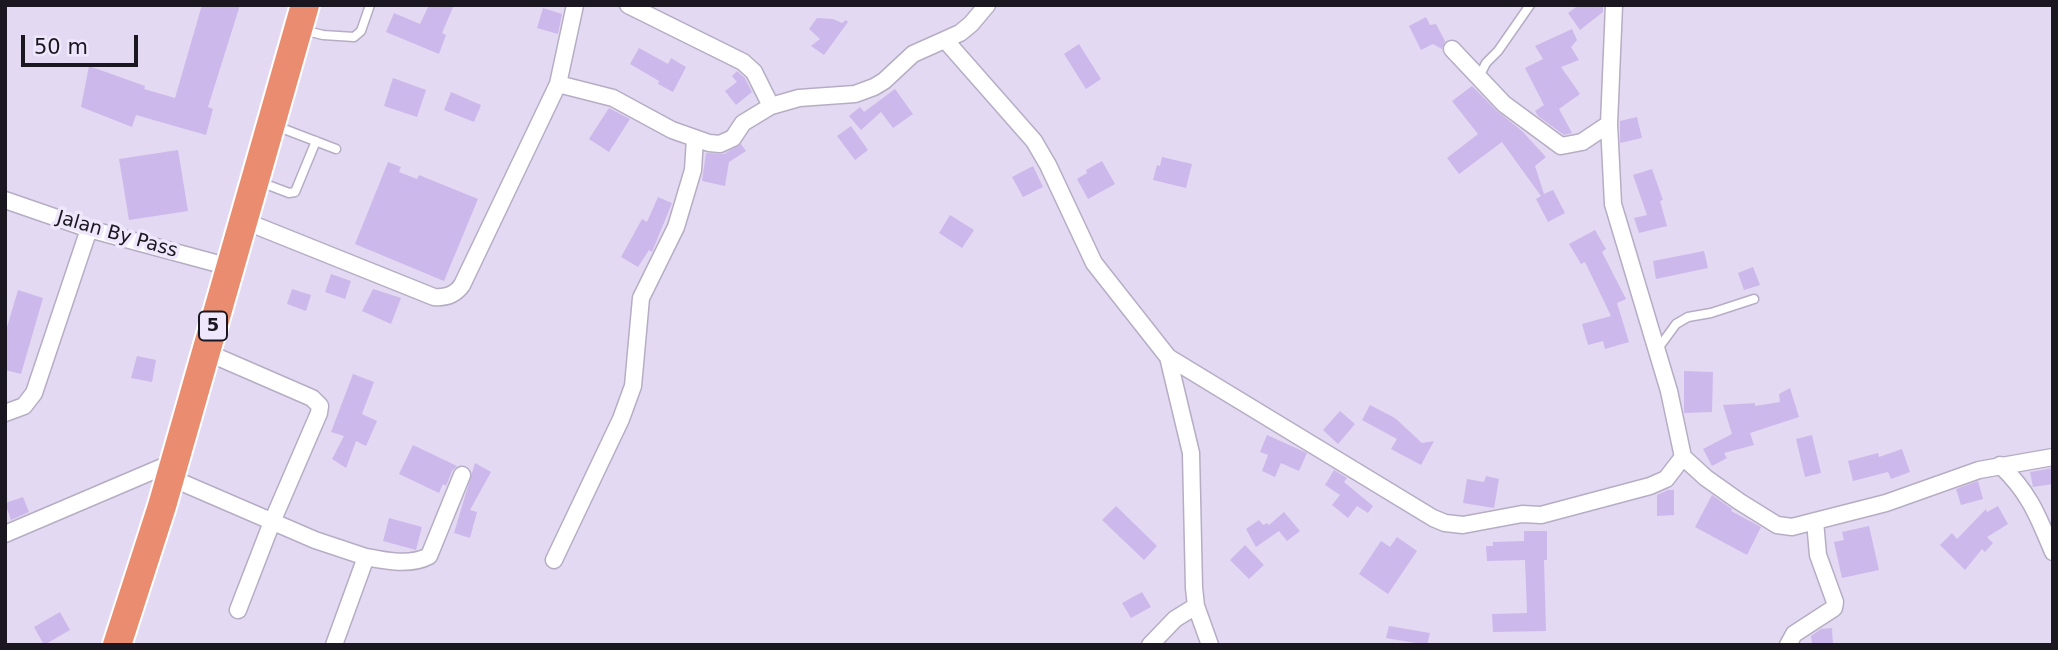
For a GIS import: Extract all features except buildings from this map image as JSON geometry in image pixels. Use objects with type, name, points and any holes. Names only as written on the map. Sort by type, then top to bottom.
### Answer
[{"type":"highway","name":"5","points":[[117,645],[171,470],[301,17]]},
{"type":"street","points":[[242,220],[434,297],[450,295],[462,285],[558,84],[575,5]]},
{"type":"street","points":[[628,5],[743,62],[754,72],[771,106]]},
{"type":"street","points":[[558,84],[613,98],[672,130],[714,144],[730,140],[743,123],[771,106],[799,98],[864,92],[884,81],[913,54],[946,41],[971,24],[987,5]]},
{"type":"street","points":[[1614,5],[1609,124],[1613,204],[1657,350],[1683,457],[1706,478],[1777,525],[1792,527],[1886,503],[2000,465],[2053,457]]},
{"type":"street","points":[[946,41],[1034,141],[1094,263],[1168,357],[1433,518],[1445,523],[1463,525],[1522,514],[1541,515],[1666,479],[1683,457]]},
{"type":"street","points":[[1452,49],[1504,104],[1561,146],[1582,142],[1609,124]]},
{"type":"street","points":[[554,560],[621,419],[633,386],[641,298],[676,227],[693,170],[695,139]]},
{"type":"street","name":"Jalan By Pass","points":[[5,200],[89,229],[230,267]]},
{"type":"street","points":[[5,413],[24,405],[34,393],[89,229]]},
{"type":"street","points":[[205,352],[312,398],[320,407],[238,611]]},
{"type":"street","points":[[1168,357],[1191,453],[1194,588],[1196,606],[1210,645]]},
{"type":"street","points":[[2000,465],[2026,493],[2053,552]]},
{"type":"street","points":[[5,534],[171,470],[272,522],[315,540],[366,557],[398,562],[422,559],[429,556],[462,475]]},
{"type":"street","points":[[1788,645],[1794,634],[1835,608],[1818,555],[1815,521]]},
{"type":"street","points":[[334,645],[366,557]]},
{"type":"street","points":[[1150,645],[1175,619],[1196,606]]},
{"type":"lane","points":[[301,17],[323,34],[354,37],[361,31],[370,5]]},
{"type":"lane","points":[[1479,77],[1486,63],[1498,51],[1530,5]]},
{"type":"lane","points":[[270,123],[336,149]]},
{"type":"lane","points":[[253,180],[289,193],[295,192],[316,141]]},
{"type":"lane","points":[[1657,350],[1676,324],[1688,317],[1711,313],[1755,299]]}]
